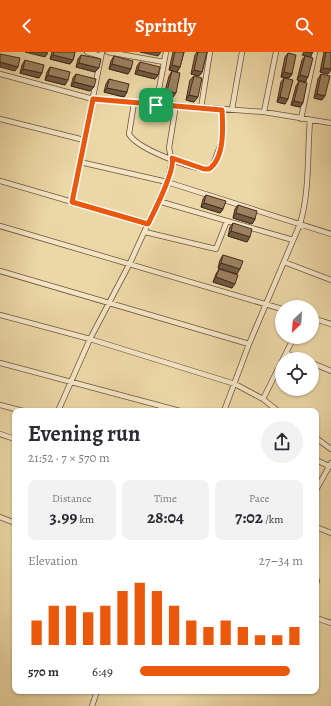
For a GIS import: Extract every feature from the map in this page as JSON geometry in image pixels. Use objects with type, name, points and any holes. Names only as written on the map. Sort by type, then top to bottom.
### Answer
[{"type":"street","points":[[72,202],[102,54],[87,52]]},
{"type":"street","points":[[108,52],[164,62]]},
{"type":"street","points":[[156,105],[166,52]]},
{"type":"street","points":[[201,108],[210,52]]},
{"type":"street","points":[[232,110],[242,52]]},
{"type":"street","points":[[264,112],[276,52]]},
{"type":"street","points":[[301,119],[315,52]]},
{"type":"street","points":[[0,74],[93,99],[156,105],[176,105],[222,110],[264,112],[310,121],[331,123]]},
{"type":"street","points":[[134,103],[129,131],[132,138],[152,152],[199,168],[209,169],[212,167],[222,141],[222,110]]},
{"type":"street","points":[[59,408],[90,339],[130,263],[167,182],[172,162],[169,148],[176,105]]},
{"type":"street","points":[[0,119],[84,140]]},
{"type":"street","points":[[225,408],[249,344],[267,304],[306,206],[310,121]]},
{"type":"street","points":[[80,162],[167,182],[331,234]]},
{"type":"street","points":[[0,181],[148,224]]},
{"type":"street","points":[[158,201],[293,240]]},
{"type":"street","points":[[145,232],[216,249],[227,221]]},
{"type":"street","points":[[0,226],[275,307]]},
{"type":"street","points":[[284,262],[331,280]]},
{"type":"street","points":[[0,271],[249,344]]},
{"type":"street","points":[[0,315],[90,339],[235,384],[263,399],[274,408]]},
{"type":"street","points":[[319,320],[331,324]]},
{"type":"street","points":[[0,363],[169,408]]},
{"type":"street","points":[[319,366],[331,371]]},
{"type":"street","points":[[263,399],[275,374]]},
{"type":"street","points":[[0,405],[12,408]]},
{"type":"street","points":[[0,434],[12,438]]},
{"type":"street","points":[[319,440],[331,449]]},
{"type":"street","points":[[319,461],[330,465],[319,485]]},
{"type":"street","points":[[0,517],[12,523]]},
{"type":"street","points":[[319,528],[331,532]]},
{"type":"street","points":[[319,619],[331,623]]},
{"type":"street","points":[[92,706],[96,694]]},
{"type":"building","points":[[54,52],[75,52],[73,60],[53,55]]},
{"type":"building","points":[[175,52],[184,52],[180,67],[172,65]]},
{"type":"building","points":[[198,52],[207,52],[202,72],[194,70]]},
{"type":"building","points":[[326,52],[331,52],[331,69],[323,68]]},
{"type":"building","points":[[288,53],[296,55],[292,74],[284,72]]},
{"type":"building","points":[[0,54],[20,58],[18,67],[0,62]]},
{"type":"building","points":[[81,55],[101,59],[99,68],[79,63]]},
{"type":"building","points":[[114,56],[133,61],[131,69],[112,64]]},
{"type":"building","points":[[305,56],[313,58],[308,77],[300,75]]},
{"type":"building","points":[[25,60],[44,65],[42,73],[23,69]]},
{"type":"building","points":[[140,62],[160,67],[158,75],[138,70]]},
{"type":"building","points":[[50,67],[70,72],[68,80],[48,75]]},
{"type":"building","points":[[172,71],[180,73],[176,93],[167,91]]},
{"type":"building","points":[[76,74],[96,79],[94,87],[74,82]]},
{"type":"building","points":[[321,74],[330,76],[325,96],[317,94]]},
{"type":"building","points":[[194,76],[202,78],[198,97],[189,95]]},
{"type":"building","points":[[284,78],[293,80],[288,99],[280,97]]},
{"type":"building","points":[[109,79],[129,84],[127,92],[107,88]]},
{"type":"building","points":[[299,81],[307,83],[303,103],[294,101]]},
{"type":"building","points":[[206,195],[226,201],[223,209],[204,203]]},
{"type":"building","points":[[238,205],[257,211],[255,219],[236,213]]},
{"type":"building","points":[[233,223],[252,229],[250,237],[231,231]]},
{"type":"building","points":[[223,255],[243,261],[240,269],[221,263]]},
{"type":"building","points":[[219,269],[238,275],[235,284],[216,277]]},
{"type":"route","points":[[93,99],[156,105],[176,105],[222,110],[222,124],[224,130],[217,157],[212,167],[209,169],[199,168],[172,158],[173,161],[167,182],[148,224],[72,202],[93,99]]}]
